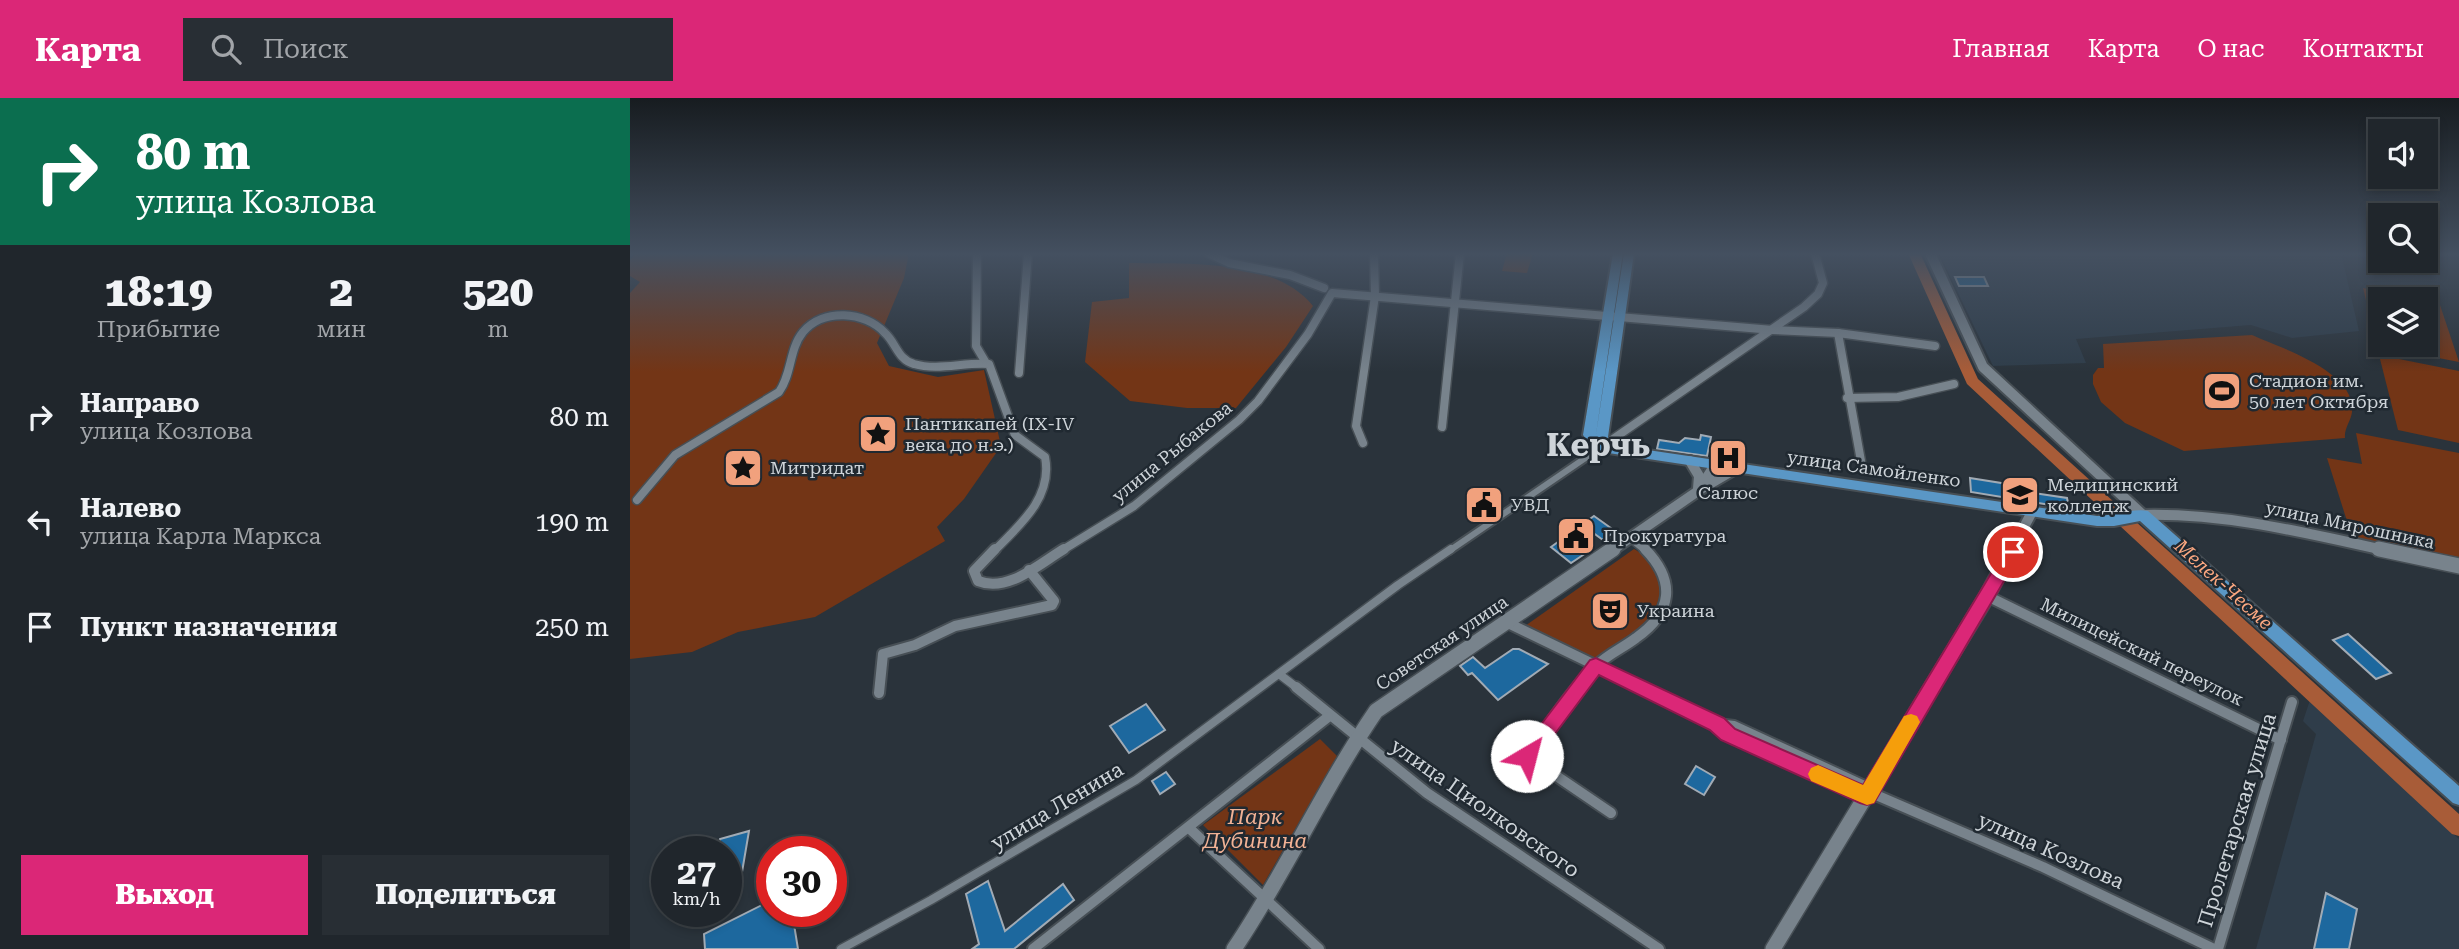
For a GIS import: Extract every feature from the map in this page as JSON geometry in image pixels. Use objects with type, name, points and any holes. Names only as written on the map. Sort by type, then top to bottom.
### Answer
[{"type":"main road","points":[[1612,316],[1614,293]]},
{"type":"main road","points":[[1600,448],[1589,435],[1618,293]]},
{"type":"main road","points":[[1948,293],[1983,367],[2136,515],[2459,797]]},
{"type":"main road","name":"улица Самойленко","points":[[1600,448],[2032,512],[2114,521],[2136,515]]},
{"type":"main road","points":[[1690,461],[1699,476],[1698,491]]},
{"type":"main road","name":"Советская улица","points":[[1234,949],[1267,900],[1356,740],[1376,711],[1698,491],[1715,465]]},
{"type":"main road","points":[[1698,491],[1737,468]]},
{"type":"main road","points":[[1773,949],[1987,596],[2032,512]]},
{"type":"main road","points":[[2136,515],[2178,514]]},
{"type":"main road","name":"улица Мирошника","points":[[2178,514],[2234,519],[2459,566]]},
{"type":"street","points":[[637,500],[675,455],[779,392],[787,379],[801,335],[819,321],[845,314],[872,323],[885,332],[901,358],[916,365],[986,363],[976,346],[977,293]]},
{"type":"street","points":[[1019,373],[1025,293]]},
{"type":"street","name":"улица Рыбакова","points":[[986,363],[996,379],[1013,432],[1016,437],[1041,452],[1048,468],[1041,494],[1030,511],[1005,541],[974,571],[978,581],[990,586],[1012,581],[1133,506],[1239,420],[1258,401],[1308,334],[1327,293]]},
{"type":"street","points":[[1349,293],[1773,330],[1838,333],[1935,346]]},
{"type":"street","points":[[1363,443],[1356,426],[1375,293]]},
{"type":"street","points":[[1443,427],[1456,293]]},
{"type":"street","points":[[1600,448],[1773,330],[1820,293]]},
{"type":"street","points":[[1838,333],[1847,398],[1860,461]]},
{"type":"street","points":[[1847,398],[1898,397],[1954,384]]},
{"type":"street","name":"улица Ленина","points":[[841,949],[931,900],[1136,780],[1398,584],[1600,448]]},
{"type":"street","points":[[1611,813],[1527,756],[1596,665],[1644,632],[1656,619],[1666,598],[1667,579],[1661,564],[1631,538]]},
{"type":"street","points":[[879,693],[883,654],[915,645],[955,626],[1047,609],[1054,601],[1029,570]]},
{"type":"street","name":"Милицейский переулок","points":[[1987,596],[2281,740]]},
{"type":"street","name":"улица Козлова","points":[[1508,622],[1717,724],[1728,734],[2056,873],[2216,949]]},
{"type":"street","points":[[1279,674],[1296,687]]},
{"type":"street","name":"улица Циолковского","points":[[1296,687],[1356,740],[1476,830],[1659,949]]},
{"type":"street","name":"Пролетарская улица","points":[[2216,949],[2292,702]]},
{"type":"street","points":[[1033,949],[1328,717]]},
{"type":"street","points":[[1189,828],[1319,949]]},
{"type":"shaded area","points":[[1958,293],[2350,293],[2359,331],[2292,338],[2251,325],[2076,339],[2086,363],[1993,366]]},
{"type":"shaded area","points":[[2310,700],[2459,839],[2459,949],[2256,949],[2316,734],[2303,721]]},
{"type":"green space","points":[[630,293],[898,293],[877,343],[889,366],[938,377],[984,370],[1001,446],[964,499],[937,527],[945,541],[815,617],[738,632],[692,652],[630,659]]},
{"type":"green space","points":[[1129,293],[1299,293],[1313,306],[1286,347],[1236,408],[1187,408],[1130,401],[1085,362],[1092,302],[1129,298]]},
{"type":"green space","points":[[2364,293],[2368,293],[2368,309]]},
{"type":"green space","points":[[2438,302],[2439,302],[2459,362],[2433,357],[2438,357]]},
{"type":"green space","name":"Стадион им. 50 лет Октября","points":[[2252,335],[2315,363],[2343,385],[2350,398],[2352,412],[2345,438],[2184,451],[2125,423],[2101,402],[2093,384],[2093,375],[2098,368],[2104,368],[2103,344]]},
{"type":"green space","points":[[2380,357],[2459,371],[2459,443],[2398,430]]},
{"type":"green space","points":[[2356,433],[2459,453],[2459,560],[2353,540],[2327,458],[2362,464]]},
{"type":"green space","points":[[1634,549],[1647,558],[1657,571],[1660,595],[1648,618],[1628,636],[1594,660],[1525,626]]},
{"type":"green space","name":"Парк Дубинина","points":[[1320,739],[1337,756],[1263,885],[1203,825]]},
{"type":"building","points":[[1701,435],[1711,437],[1707,456],[1657,449],[1659,440],[1679,443],[1685,438],[1700,440]]},
{"type":"building","name":"Медицинский колледж","points":[[1970,478],[2026,487],[2027,492],[2067,498],[2069,508],[1971,492]]},
{"type":"building","name":"Прокуратура","points":[[1594,516],[1615,531],[1603,540],[1592,532],[1573,547],[1583,555],[1571,563],[1551,547]]},
{"type":"building","points":[[2348,634],[2391,673],[2376,679],[2333,640]]},
{"type":"building","points":[[1513,649],[1519,649],[1548,664],[1498,700],[1472,673],[1468,675],[1460,666],[1473,657],[1485,668]]},
{"type":"building","points":[[1146,704],[1165,730],[1129,753],[1110,726]]},
{"type":"building","points":[[1696,766],[1715,777],[1704,795],[1685,784]]},
{"type":"building","points":[[1166,772],[1175,784],[1160,794],[1152,781]]},
{"type":"building","points":[[749,831],[742,872],[742,836],[731,836]]},
{"type":"building","points":[[988,881],[1005,931],[1063,884],[1074,900],[1014,949],[972,949],[979,944],[966,894]]},
{"type":"building","points":[[2326,893],[2357,909],[2349,949],[2314,949]]},
{"type":"building","points":[[756,908],[756,927],[794,927],[798,949],[705,949],[704,934],[718,927],[742,927],[742,915]]},
{"type":"waterway","name":"Мелек-Чесме","points":[[1932,293],[1972,381],[2459,827]]},
{"type":"slow traffic","points":[[1818,774],[1867,796],[1911,722]]},
{"type":"place","name":"Стадион им. 50 лет Октября","points":[[2222,391]]},
{"type":"place","name":"Пантикапей (IX-IV века до н.э.)","points":[[878,434]]},
{"type":"place","name":"Салюс","points":[[1728,458]]},
{"type":"place","name":"Митридат","points":[[743,468]]},
{"type":"place","name":"Медицинский колледж","points":[[2020,495]]},
{"type":"place","name":"УВД","points":[[1484,505]]},
{"type":"place","name":"Прокуратура","points":[[1576,536]]},
{"type":"place","name":"Украина","points":[[1610,611]]},
{"type":"district","name":"Керчь","points":[[1598,445]]},
{"type":"route","points":[[1527,756],[1596,665],[1717,724],[1728,734],[1867,796],[2013,552]]}]
